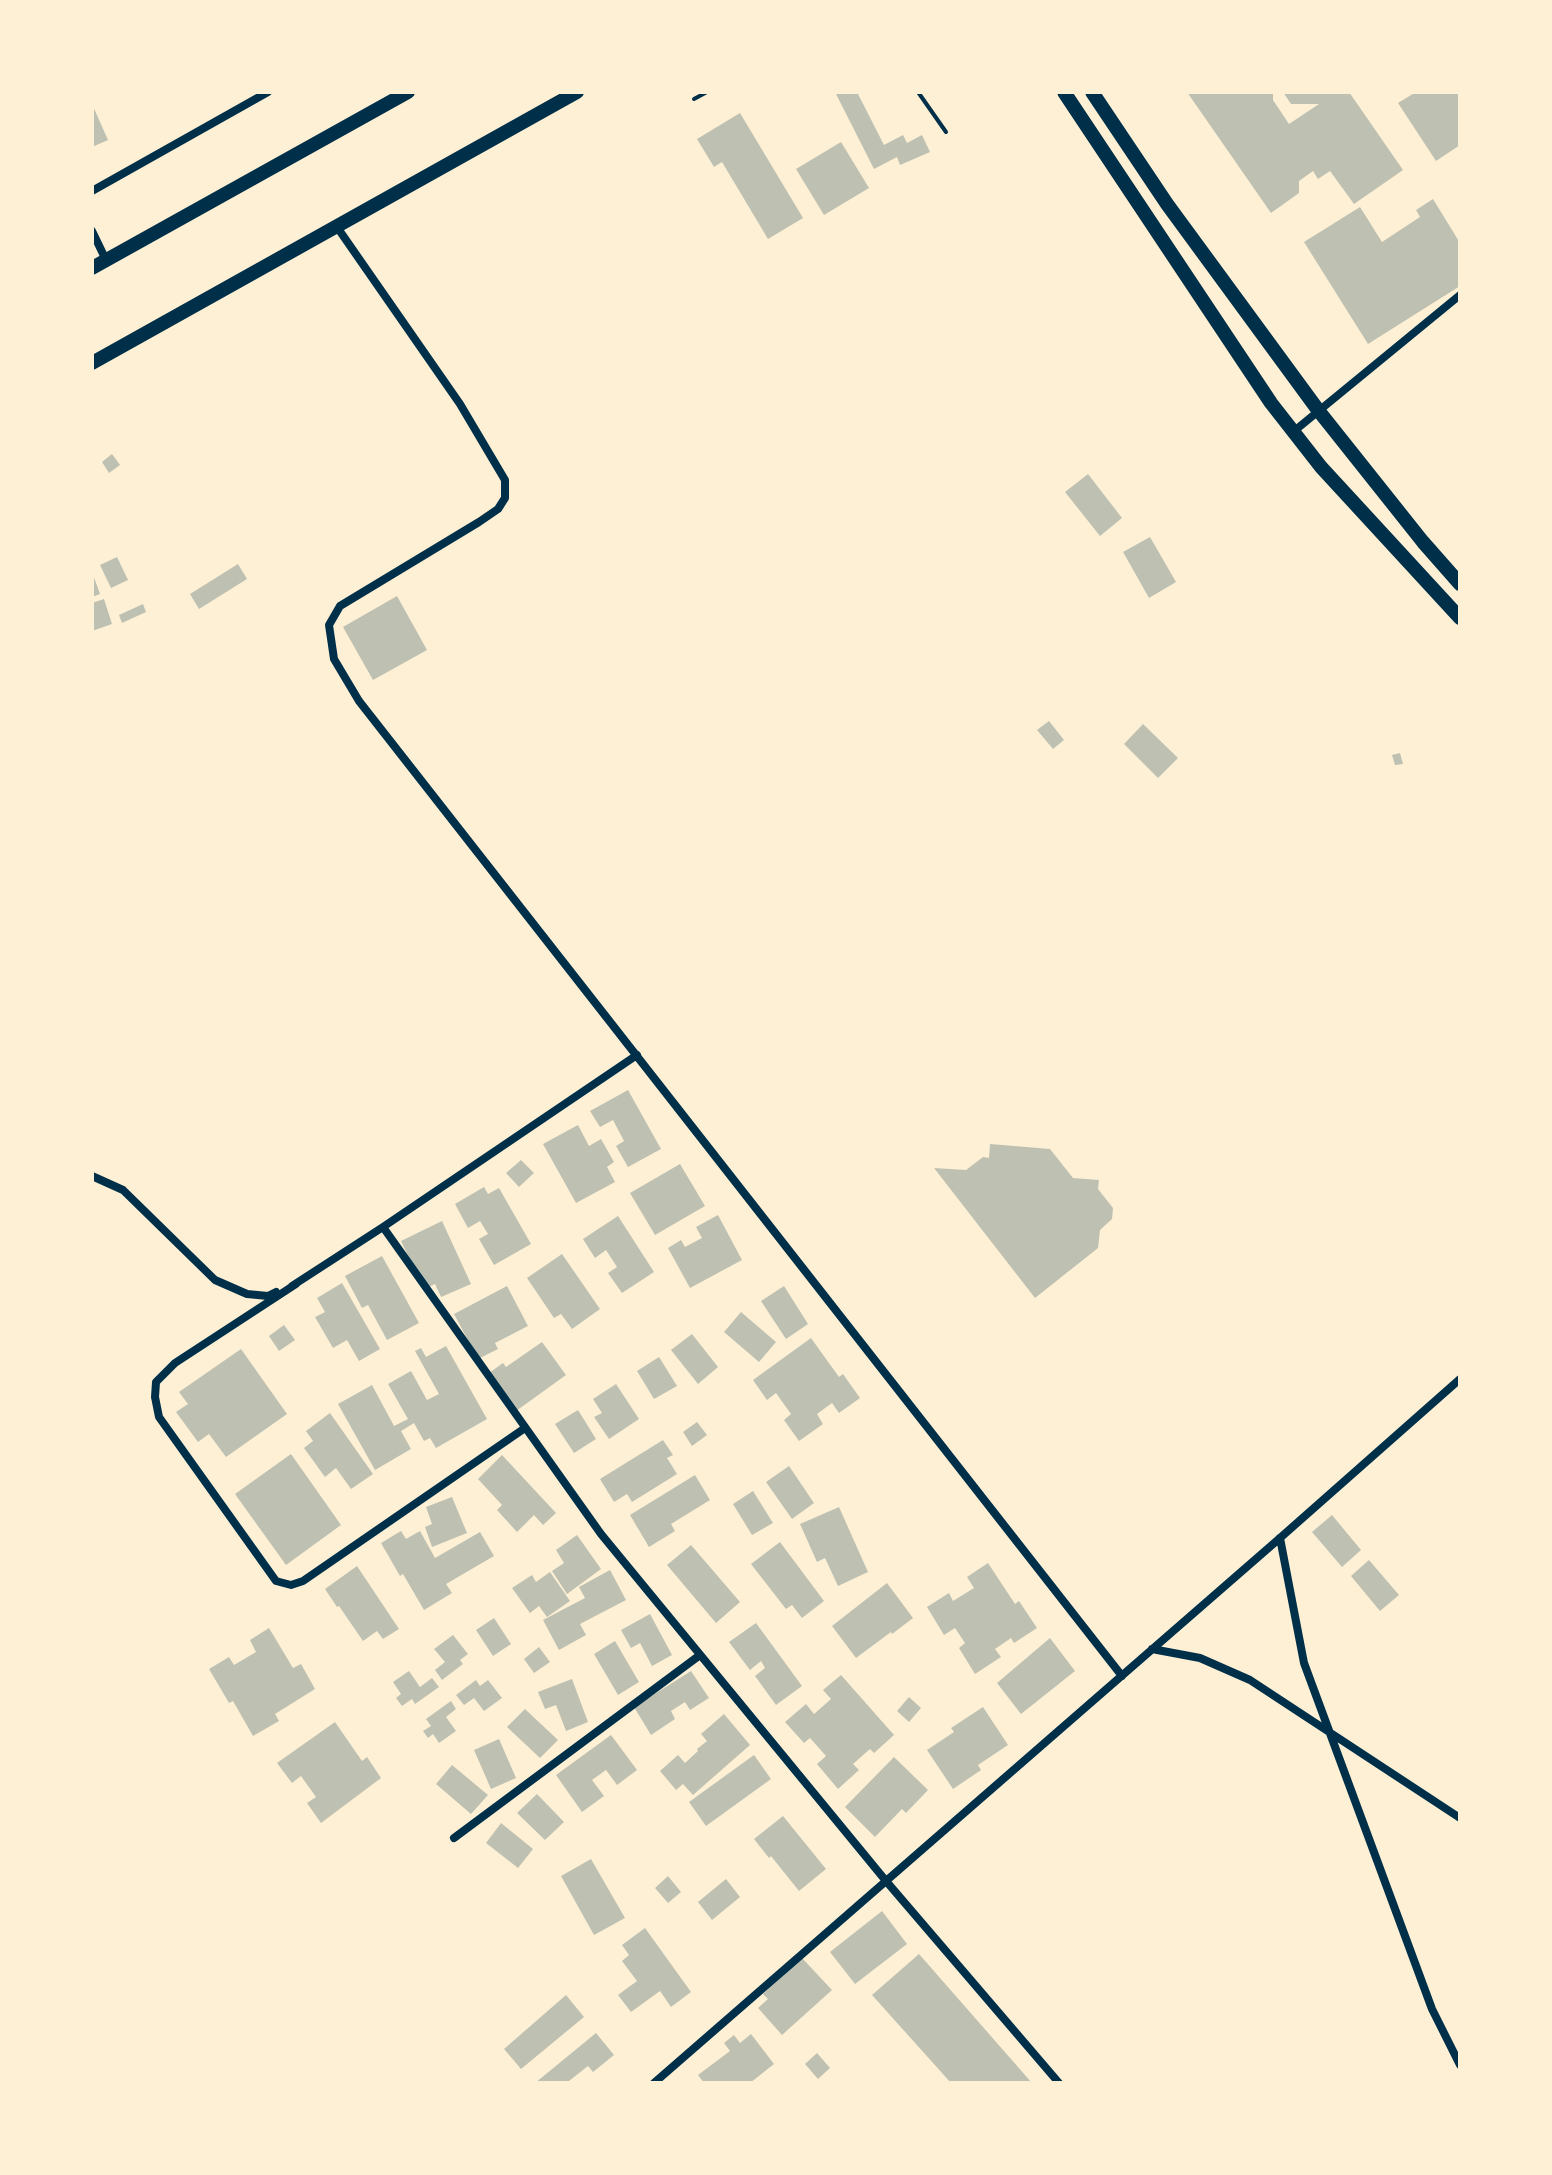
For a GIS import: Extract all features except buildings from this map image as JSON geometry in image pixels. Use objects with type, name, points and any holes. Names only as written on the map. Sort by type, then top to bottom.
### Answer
[{"type":"main road","points":[[92,268],[408,92]]},
{"type":"main road","points":[[92,363],[577,92]]},
{"type":"main road","points":[[1064,92],[1250,373],[1293,432],[1321,467],[1460,618]]},
{"type":"main road","points":[[1092,92],[1167,204],[1318,410],[1460,584]]},
{"type":"street","points":[[92,191],[268,92]]},
{"type":"street","points":[[337,227],[468,417],[505,480],[505,498],[498,509],[479,522],[340,606],[329,625],[334,659],[359,701],[1122,1676]]},
{"type":"street","points":[[92,231],[106,260]]},
{"type":"street","points":[[1293,432],[1460,295]]},
{"type":"street","points":[[525,1428],[303,1581],[291,1585],[276,1581],[159,1417],[156,1382],[175,1363],[637,1055]]},
{"type":"street","points":[[92,1176],[123,1190],[215,1280],[247,1294],[268,1296],[296,1284]]},
{"type":"street","points":[[383,1227],[601,1534],[886,1881],[1059,2083]]},
{"type":"street","points":[[657,2082],[1460,1379]]},
{"type":"street","points":[[1280,1538],[1304,1663],[1432,2009],[1460,2065]]},
{"type":"street","points":[[1152,1649],[1200,1658],[1250,1680],[1460,1818]]},
{"type":"street","points":[[454,1838],[700,1655]]},
{"type":"lane","points":[[694,99],[707,92]]},
{"type":"lane","points":[[918,92],[946,132]]}]
